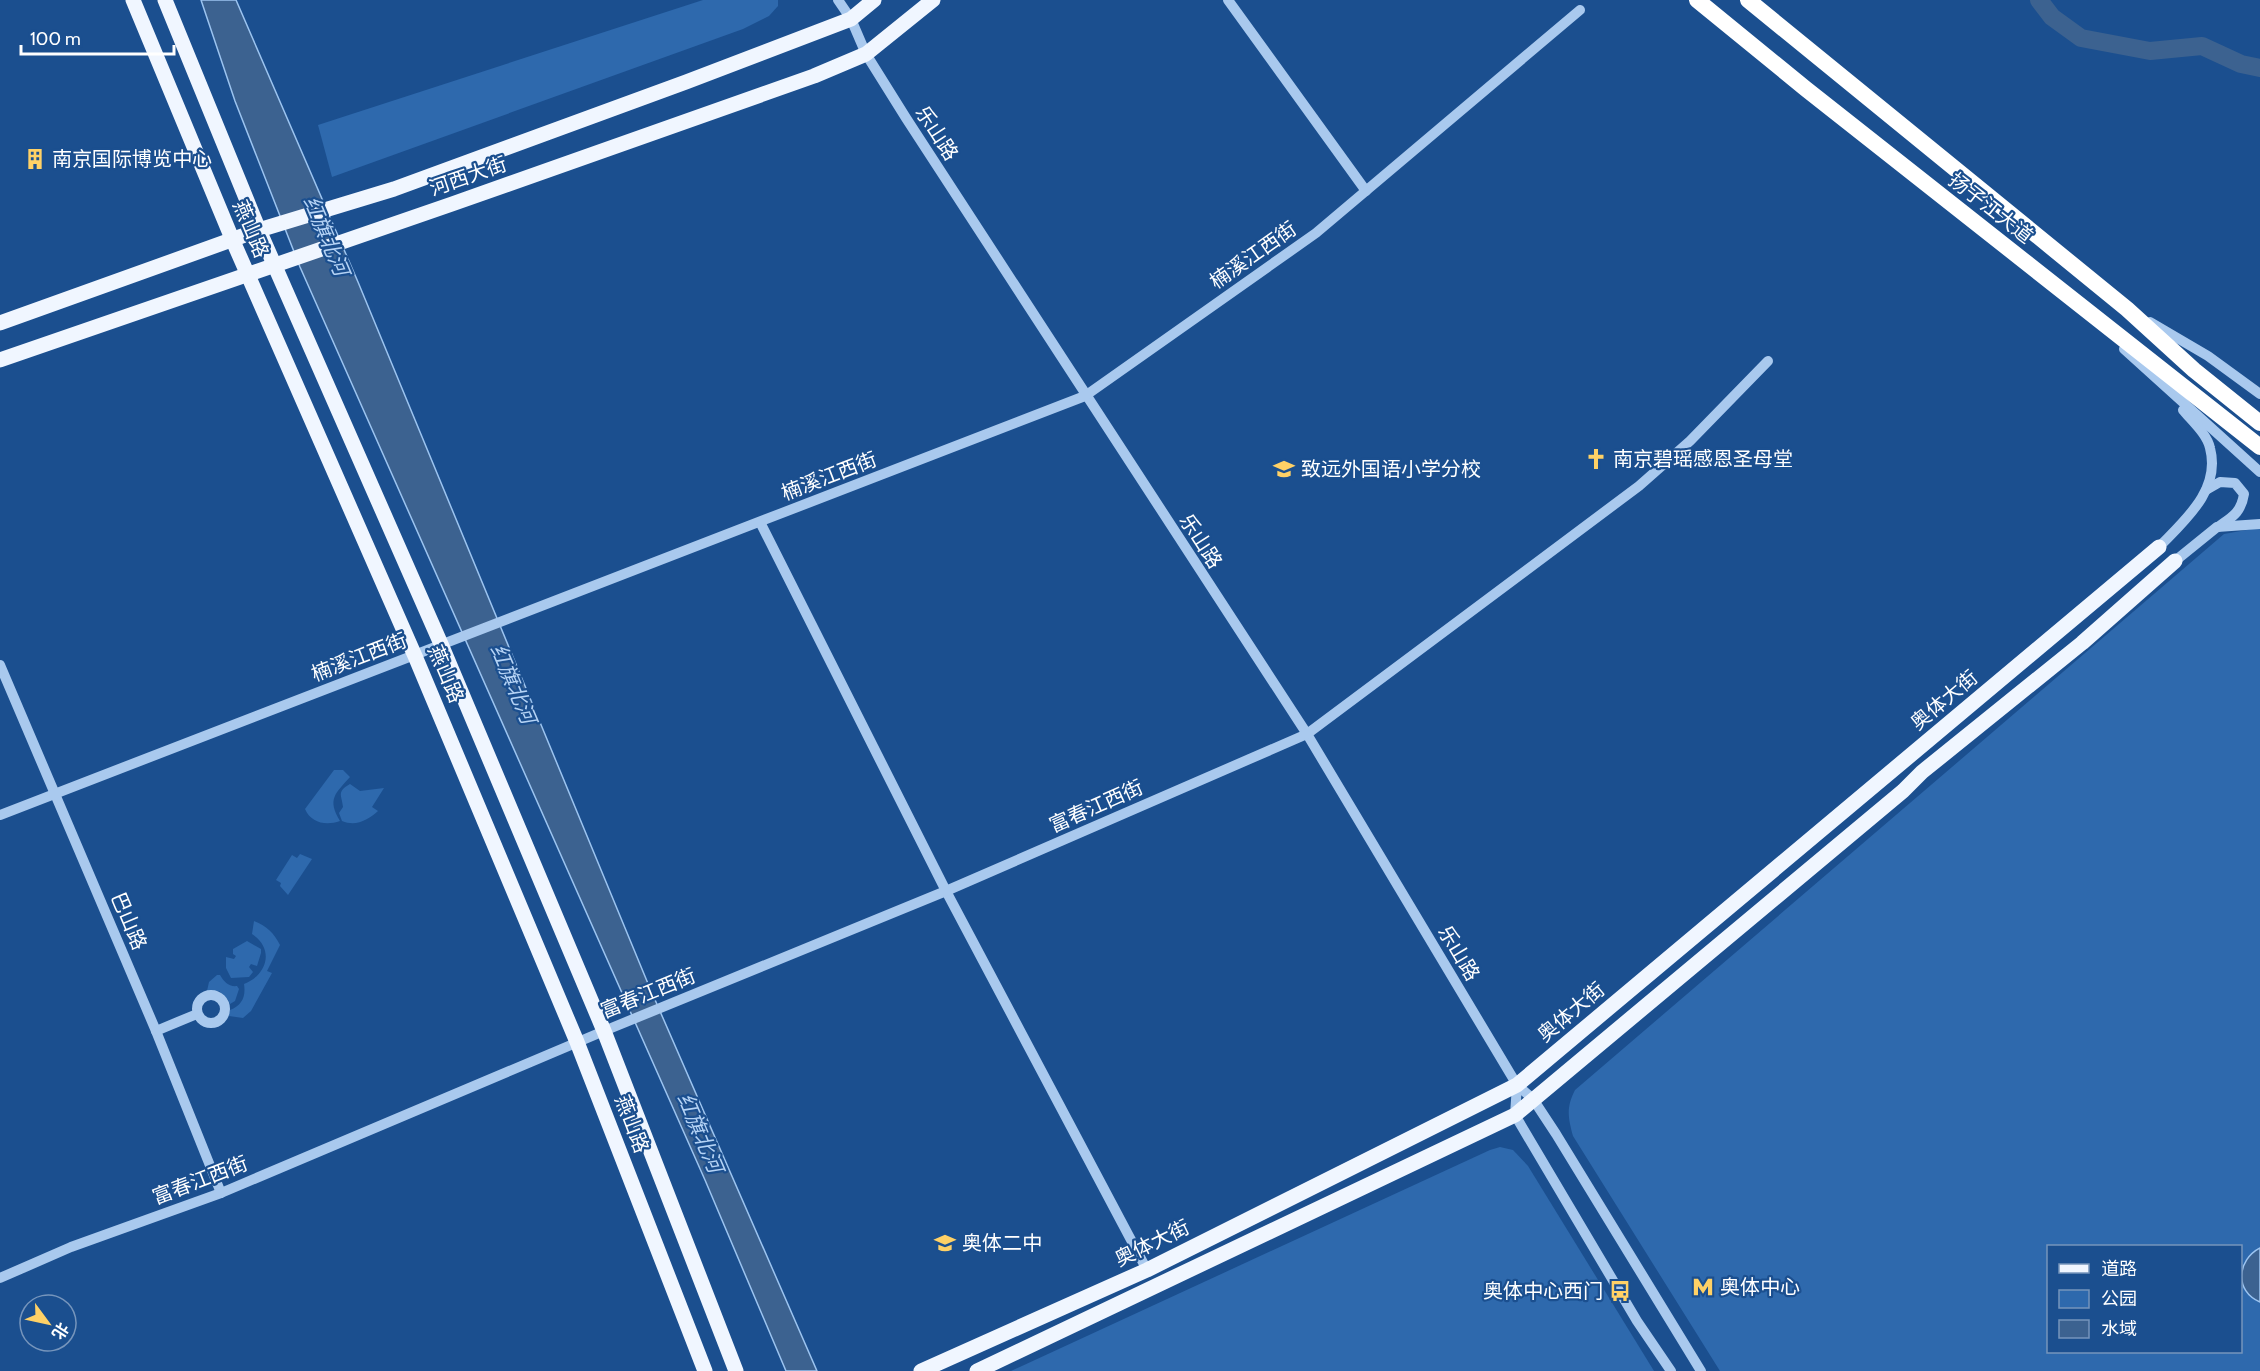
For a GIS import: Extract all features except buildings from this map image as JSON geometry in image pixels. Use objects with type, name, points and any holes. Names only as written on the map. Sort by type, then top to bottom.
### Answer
[{"type":"highway","name":"扬子江大道","points":[[1697,0],[1806,89],[2260,447]]},
{"type":"highway","name":"扬子江大道","points":[[1748,0],[2127,309],[2194,370],[2260,423]]},
{"type":"main road","name":"燕山路","points":[[134,0],[232,239],[414,655],[577,1042],[705,1371]]},
{"type":"main road","name":"燕山路","points":[[165,0],[260,230],[441,645],[604,1030],[736,1371]]},
{"type":"main road","name":"河西大街","points":[[0,323],[232,239],[405,185],[850,19],[874,0]]},
{"type":"main road","name":"河西大街","points":[[0,360],[814,76],[866,54],[933,0]]},
{"type":"main road","name":"奥体大街","points":[[921,1371],[1147,1270],[1517,1085],[2159,547]]},
{"type":"main road","name":"奥体大街","points":[[977,1371],[1515,1115],[1903,791],[1922,772],[2082,643],[2175,561]]},
{"type":"street","name":"乐山路","points":[[838,0],[850,19],[866,54],[1085,396],[1307,734],[1517,1085],[1533,1099],[1701,1371]]},
{"type":"street","points":[[1228,0],[1366,191]]},
{"type":"street","name":"楠溪江西街","points":[[0,815],[1085,396],[1316,233],[1580,10]]},
{"type":"street","points":[[2025,262],[2260,472]]},
{"type":"street","points":[[2127,309],[2208,356],[2260,394]]},
{"type":"street","name":"富春江西街","points":[[0,1278],[71,1247],[220,1193],[604,1030],[946,891],[1307,734],[1639,486],[1690,441],[1768,361]]},
{"type":"street","points":[[2151,374],[2196,425],[2210,447],[2211,474],[2197,509],[2159,547]]},
{"type":"street","points":[[2175,561],[2234,515],[2242,505],[2244,494],[2235,483],[2220,483],[2206,490]]},
{"type":"street","points":[[760,522],[946,891],[1147,1270]]},
{"type":"street","points":[[2217,527],[2260,524]]},
{"type":"street","name":"巴山路","points":[[0,665],[156,1031],[220,1193]]},
{"type":"street","points":[[156,1031],[198,1014]]},
{"type":"street","points":[[1517,1085],[1515,1115],[1637,1321],[1671,1371]]},
{"type":"green space","points":[[703,0],[778,0],[778,6],[769,16],[743,29],[332,177],[318,125]]},
{"type":"green space","points":[[2260,529],[2260,1371],[1720,1371],[1573,1136],[1569,1113],[1570,1102],[1575,1090],[2224,534]]},
{"type":"green space","points":[[334,770],[343,770],[350,777],[340,788],[333,802],[340,821],[319,822],[305,809]]},
{"type":"green space","points":[[350,784],[360,791],[384,788],[372,807],[378,811],[366,820],[357,823],[342,821],[339,813],[343,807],[341,792]]},
{"type":"green space","points":[[300,854],[312,859],[288,895],[280,886],[281,883],[276,880],[292,855],[297,858]]},
{"type":"green space","points":[[254,921],[270,930],[280,945],[267,971],[272,973],[251,1011],[243,1018],[229,1016],[230,1010],[238,1006],[242,1000],[244,984],[258,974],[265,961],[264,947],[252,934]]},
{"type":"green space","points":[[247,941],[261,949],[257,966],[251,964],[249,967],[253,972],[249,977],[231,978],[226,968],[226,957],[234,959],[236,956],[233,954],[233,949]]},
{"type":"green space","points":[[220,975],[227,984],[237,986],[239,989],[235,1001],[230,1004],[219,991],[207,991],[209,982]]},
{"type":"green space","points":[[1500,1147],[1513,1150],[1528,1166],[1654,1371],[1011,1371],[1490,1150]]},
{"type":"water","name":"红旗北河","points":[[201,0],[236,0],[358,282],[649,986],[817,1371],[786,1371],[705,1180],[300,267],[235,101]]},
{"type":"water","points":[[2260,1248],[2260,1302],[2246,1291],[2242,1275],[2247,1260]]},
{"type":"waterway","points":[[2039,0],[2052,17],[2081,38],[2150,51],[2202,46],[2241,64],[2260,68]]},
{"type":"place","name":"南京国际博览中心","points":[[35,159]]},
{"type":"place","name":"南京碧瑶感恩圣母堂","points":[[1596,459]]},
{"type":"place","name":"致远外国语小学分校","points":[[1284,469]]},
{"type":"place","name":"奥体二中","points":[[945,1243]]},
{"type":"place","name":"奥体中心","points":[[1703,1287]]},
{"type":"place","name":"奥体中心西门","points":[[1620,1291]]}]
